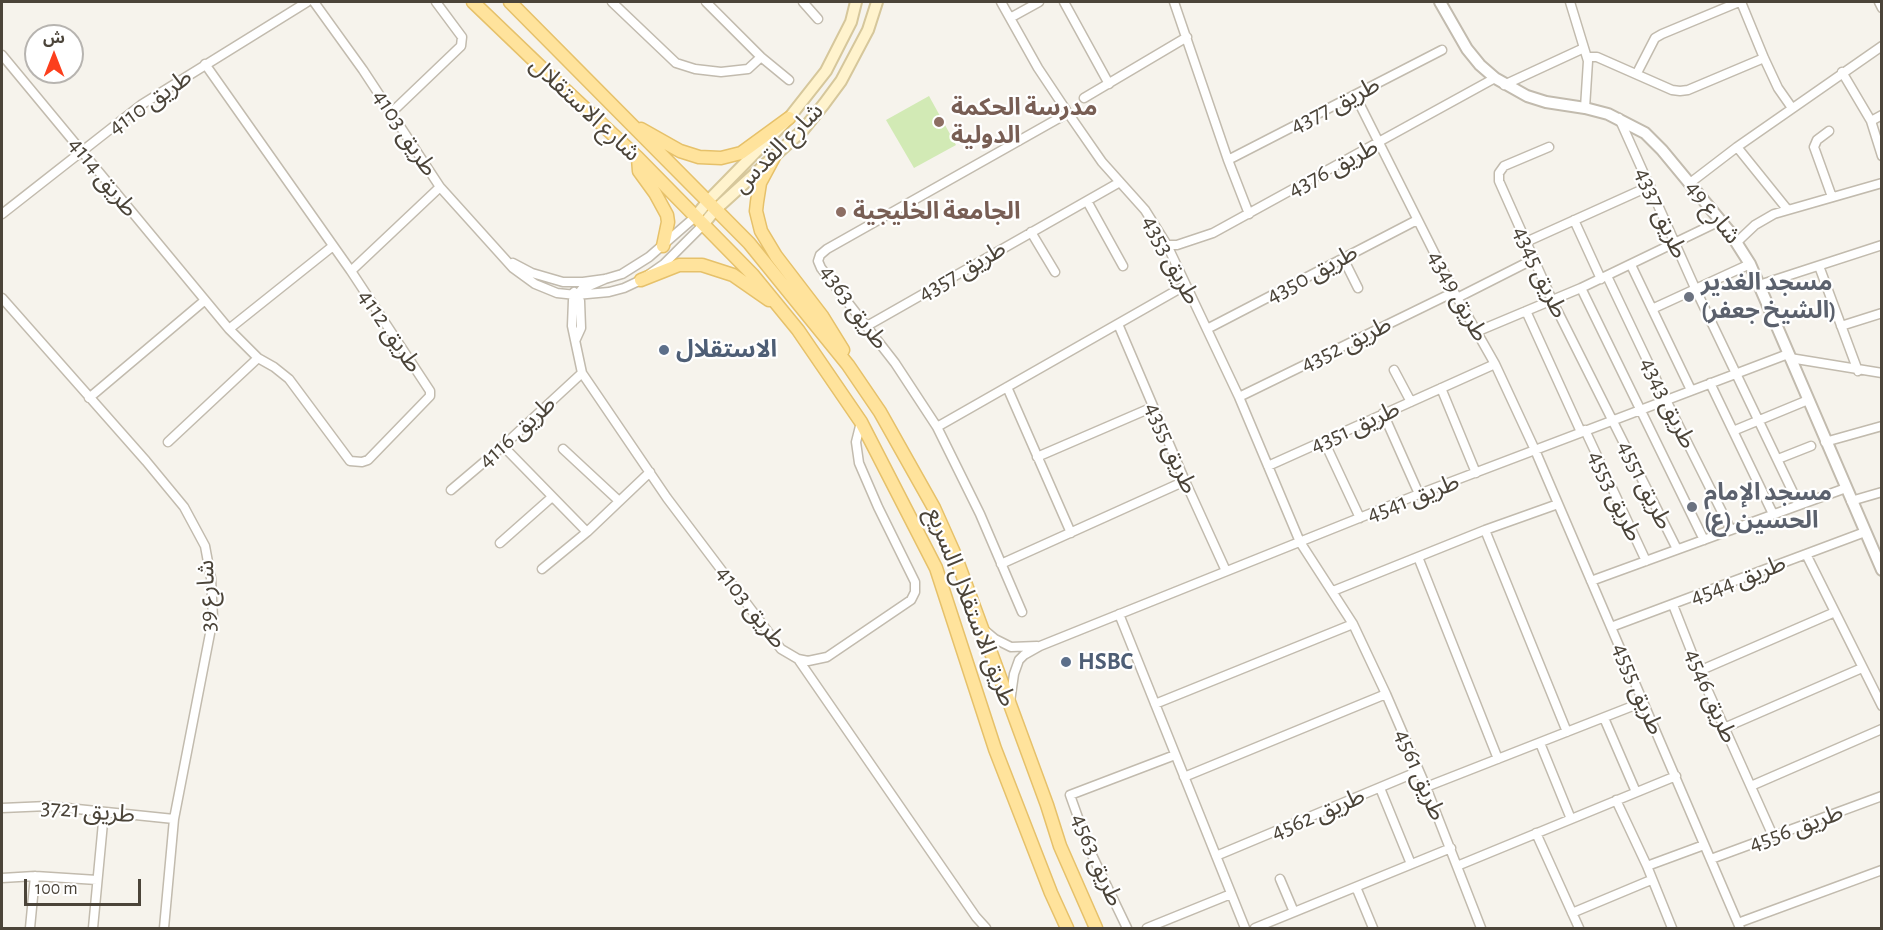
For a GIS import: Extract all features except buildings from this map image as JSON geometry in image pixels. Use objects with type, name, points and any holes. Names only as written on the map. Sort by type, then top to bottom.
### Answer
[{"type":"main road","name":"شارع الاستقلال","points":[[473,2],[638,158],[699,221]]},
{"type":"main road","name":"شارع الاستقلال","points":[[510,2],[711,206]]},
{"type":"main road","name":"شارع القدس","points":[[699,221],[789,118],[826,71],[850,22],[856,2]]},
{"type":"main road","name":"شارع القدس","points":[[711,206],[774,157],[803,130],[841,81],[868,30],[877,2]]},
{"type":"main road","points":[[631,124],[680,151],[699,157],[721,158],[741,153],[789,118]]},
{"type":"main road","points":[[774,157],[760,183],[756,211],[761,231],[776,256],[842,346],[848,365]]},
{"type":"main road","points":[[638,158],[639,171],[667,215],[668,222],[663,246]]},
{"type":"main road","name":"طريق الاستقلال السريع","points":[[711,206],[766,262],[848,365],[880,412],[934,508],[955,555],[982,627],[1060,846],[1096,928]]},
{"type":"main road","name":"طريق الاستقلال السريع","points":[[699,221],[782,308],[861,422],[936,568],[995,749],[1067,928]]},
{"type":"main road","points":[[641,280],[679,266],[702,265],[733,275],[782,308]]},
{"type":"street","name":"طريق 4110","points":[[2,214],[141,105],[307,2]]},
{"type":"street","name":"طريق 4103","points":[[314,2],[392,112],[440,187],[503,258],[535,284],[556,292],[576,294],[609,292],[624,288],[641,280],[664,264],[699,221]]},
{"type":"street","points":[[392,112],[461,46],[462,37],[436,2]]},
{"type":"street","points":[[612,2],[676,63],[694,69],[721,72],[748,69],[761,57]]},
{"type":"street","points":[[706,2],[761,57],[789,80]]},
{"type":"street","points":[[803,2],[818,19]]},
{"type":"street","name":"طريق 4353","points":[[1001,2],[1038,68],[1068,113],[1102,162],[1145,210],[1167,245],[1239,396],[1300,542]]},
{"type":"street","points":[[1010,18],[1039,2]]},
{"type":"street","points":[[1064,2],[1109,84]]},
{"type":"street","points":[[1174,2],[1228,160],[1249,213]]},
{"type":"street","name":"شارع 49","points":[[1440,2],[1467,49],[1480,65],[1500,82],[1536,99],[1585,108],[1619,118],[1645,133],[1690,183],[1737,242],[1750,264],[1881,570]]},
{"type":"street","points":[[1569,2],[1586,53],[1585,108]]},
{"type":"street","points":[[1637,73],[1655,38],[1740,2],[1778,88],[1792,108]]},
{"type":"street","points":[[1879,2],[1881,8]]},
{"type":"street","points":[[1084,98],[1187,37]]},
{"type":"street","points":[[1690,183],[1737,147],[1881,46]]},
{"type":"street","name":"طريق 4377","points":[[1228,160],[1442,50]]},
{"type":"street","points":[[1586,53],[1672,90],[1684,91],[1764,58]]},
{"type":"street","name":"طريق 4376","points":[[1167,245],[1177,245],[1213,233],[1378,144],[1500,82],[1586,53]]},
{"type":"street","name":"طريق 4114","points":[[2,55],[204,300],[258,358]]},
{"type":"street","name":"طريق 4112","points":[[205,64],[351,271],[431,392],[430,396],[368,460],[350,461],[294,384],[258,358]]},
{"type":"street","points":[[1842,72],[1871,121],[1881,156]]},
{"type":"street","name":"طريق 4349","points":[[1355,95],[1455,295],[1495,364],[1535,450]]},
{"type":"street","name":"طريق 4363","points":[[1022,612],[980,514],[937,427],[896,363],[821,268],[818,261],[823,252],[1068,113]]},
{"type":"street","points":[[1871,121],[1881,115]]},
{"type":"street","name":"طريق 4337","points":[[1619,118],[1695,288],[1760,419],[1799,505]]},
{"type":"street","points":[[1829,130],[1817,140],[1814,147],[1832,197]]},
{"type":"street","name":"طريق 4345","points":[[1549,147],[1504,166],[1499,173],[1499,181],[1552,300],[1613,420]]},
{"type":"street","points":[[1737,147],[1787,209]]},
{"type":"street","name":"طريق 4357","points":[[867,326],[1120,182]]},
{"type":"street","points":[[1737,242],[1764,219],[1787,209],[1881,183]]},
{"type":"street","points":[[1526,242],[1650,186]]},
{"type":"street","points":[[351,271],[440,187]]},
{"type":"street","points":[[1087,201],[1123,266]]},
{"type":"street","name":"طريق 4350","points":[[1207,329],[1417,220]]},
{"type":"street","name":"طريق 4343","points":[[1574,220],[1731,530]]},
{"type":"street","name":"طريق 4103","points":[[503,258],[532,273],[563,282],[605,279],[636,267],[699,221]]},
{"type":"street","points":[[1476,332],[1581,288],[1720,221]]},
{"type":"street","points":[[1031,232],[1055,272]]},
{"type":"street","points":[[1759,285],[1881,245]]},
{"type":"street","points":[[229,329],[333,246]]},
{"type":"street","points":[[1343,258],[1358,288]]},
{"type":"street","name":"طريق 4352","points":[[1239,396],[1534,260]]},
{"type":"street","points":[[1652,309],[1750,264]]},
{"type":"street","points":[[1631,265],[1691,390]]},
{"type":"street","points":[[1819,266],[1858,371]]},
{"type":"street","points":[[576,294],[605,279]]},
{"type":"street","name":"طريق 4103","points":[[563,282],[580,301],[580,328],[576,340],[582,373],[667,498],[778,645],[789,655],[798,659],[808,661],[827,657],[911,600],[915,592],[915,582],[859,463],[856,442],[861,422]]},
{"type":"street","points":[[937,427],[1186,285]]},
{"type":"street","name":"طريق 4343","points":[[1581,288],[1641,409]]},
{"type":"street","name":"شارع 39","points":[[2,298],[184,507],[205,546],[211,578],[213,618],[174,819],[164,928]]},
{"type":"street","points":[[89,398],[204,300]]},
{"type":"street","name":"طريق 4553","points":[[1526,311],[1646,561]]},
{"type":"street","points":[[1842,326],[1881,313]]},
{"type":"street","name":"طريق 4355","points":[[1118,324],[1226,572]]},
{"type":"street","points":[[1789,356],[1858,371],[1881,373]]},
{"type":"street","name":"طريق 4541","points":[[1040,646],[1419,494],[1736,373],[1789,356]]},
{"type":"street","points":[[168,442],[258,358]]},
{"type":"street","name":"طريق 4351","points":[[1268,466],[1495,364]]},
{"type":"street","points":[[1394,370],[1411,402]]},
{"type":"street","name":"طريق 4116","points":[[451,490],[503,446],[582,373]]},
{"type":"street","points":[[1710,383],[1773,514]]},
{"type":"street","points":[[1007,387],[1071,533]]},
{"type":"street","points":[[1441,388],[1476,473]]},
{"type":"street","points":[[1733,431],[1808,400]]},
{"type":"street","points":[[1037,457],[1153,407]]},
{"type":"street","name":"طريق 4551","points":[[1641,409],[1704,540]]},
{"type":"street","points":[[1383,413],[1419,494]]},
{"type":"street","name":"طريق 4551","points":[[1613,420],[1677,549]]},
{"type":"street","points":[[1825,442],[1881,426]]},
{"type":"street","points":[[1324,441],[1360,518]]},
{"type":"street","points":[[503,446],[586,532]]},
{"type":"street","points":[[1778,459],[1811,446]]},
{"type":"street","points":[[563,449],[619,501]]},
{"type":"street","name":"طريق 4555","points":[[1535,450],[1739,926]]},
{"type":"street","points":[[542,569],[586,532],[650,472]]},
{"type":"street","points":[[1001,564],[1185,481]]},
{"type":"street","points":[[1591,581],[1846,488]]},
{"type":"street","points":[[1851,501],[1881,492]]},
{"type":"street","points":[[500,543],[552,496]]},
{"type":"street","points":[[1333,591],[1485,530],[1558,504]]},
{"type":"street","points":[[1485,530],[1567,732]]},
{"type":"street","name":"طريق 4544","points":[[1611,627],[1865,532]]},
{"type":"street","name":"طريق 4561","points":[[1300,542],[1353,624],[1386,694],[1451,848],[1481,928]]},
{"type":"street","points":[[1806,554],[1881,706]]},
{"type":"street","points":[[1418,557],[1498,759]]},
{"type":"street","name":"طريق 4546","points":[[1673,605],[1699,671],[1773,836]]},
{"type":"street","points":[[1699,671],[1835,612]]},
{"type":"street","points":[[1119,614],[1245,928]]},
{"type":"street","points":[[1155,704],[1353,624]]},
{"type":"street","points":[[982,627],[995,639],[1011,647],[1040,646]]},
{"type":"street","points":[[1010,705],[1014,674],[1019,660],[1040,646]]},
{"type":"street","points":[[798,659],[986,928]]},
{"type":"street","points":[[1724,728],[1862,668]]},
{"type":"street","points":[[1184,777],[1386,694]]},
{"type":"street","points":[[1426,787],[1643,702]]},
{"type":"street","points":[[1604,718],[1636,792]]},
{"type":"street","points":[[1751,786],[1881,729]]},
{"type":"street","points":[[1540,743],[1571,819]]},
{"type":"street","name":"طريق 4563","points":[[1126,928],[1090,851],[1070,795],[1175,755]]},
{"type":"street","name":"طريق 4562","points":[[1216,856],[1419,771]]},
{"type":"street","points":[[1457,866],[1676,776]]},
{"type":"street","points":[[1380,788],[1411,864]]},
{"type":"street","name":"طريق 4556","points":[[1711,859],[1881,796]]},
{"type":"street","points":[[1616,800],[1647,866],[1671,928]]},
{"type":"street","name":"طريق 3721","points":[[2,807],[48,806],[174,819]]},
{"type":"street","points":[[93,928],[104,812]]},
{"type":"street","points":[[1536,833],[1580,928]]},
{"type":"street","points":[[1647,866],[1704,845]]},
{"type":"street","points":[[1255,928],[1451,848]]},
{"type":"street","points":[[1739,926],[1881,870]]},
{"type":"street","points":[[2,878],[35,876],[97,880]]},
{"type":"street","points":[[30,928],[35,876]]},
{"type":"street","points":[[1280,879],[1294,912]]},
{"type":"street","points":[[1572,913],[1651,880]]},
{"type":"street","points":[[1356,887],[1373,928]]},
{"type":"street","points":[[1147,928],[1231,894]]},
{"type":"green space","points":[[929,96],[956,145],[914,168],[886,120]]},
{"type":"place","name":"مدرسة الحكمة الدولية","points":[[939,122]]},
{"type":"place","name":"الجامعة الخليجية","points":[[841,212]]},
{"type":"place","name":"مسجد الغدير (الشيخ جعفر)","points":[[1689,297]]},
{"type":"place","name":"الاستقلال","points":[[664,350]]},
{"type":"place","name":"مسجد الإمام الحسين (ع)","points":[[1692,507]]},
{"type":"place","name":"HSBC","points":[[1066,662]]}]
